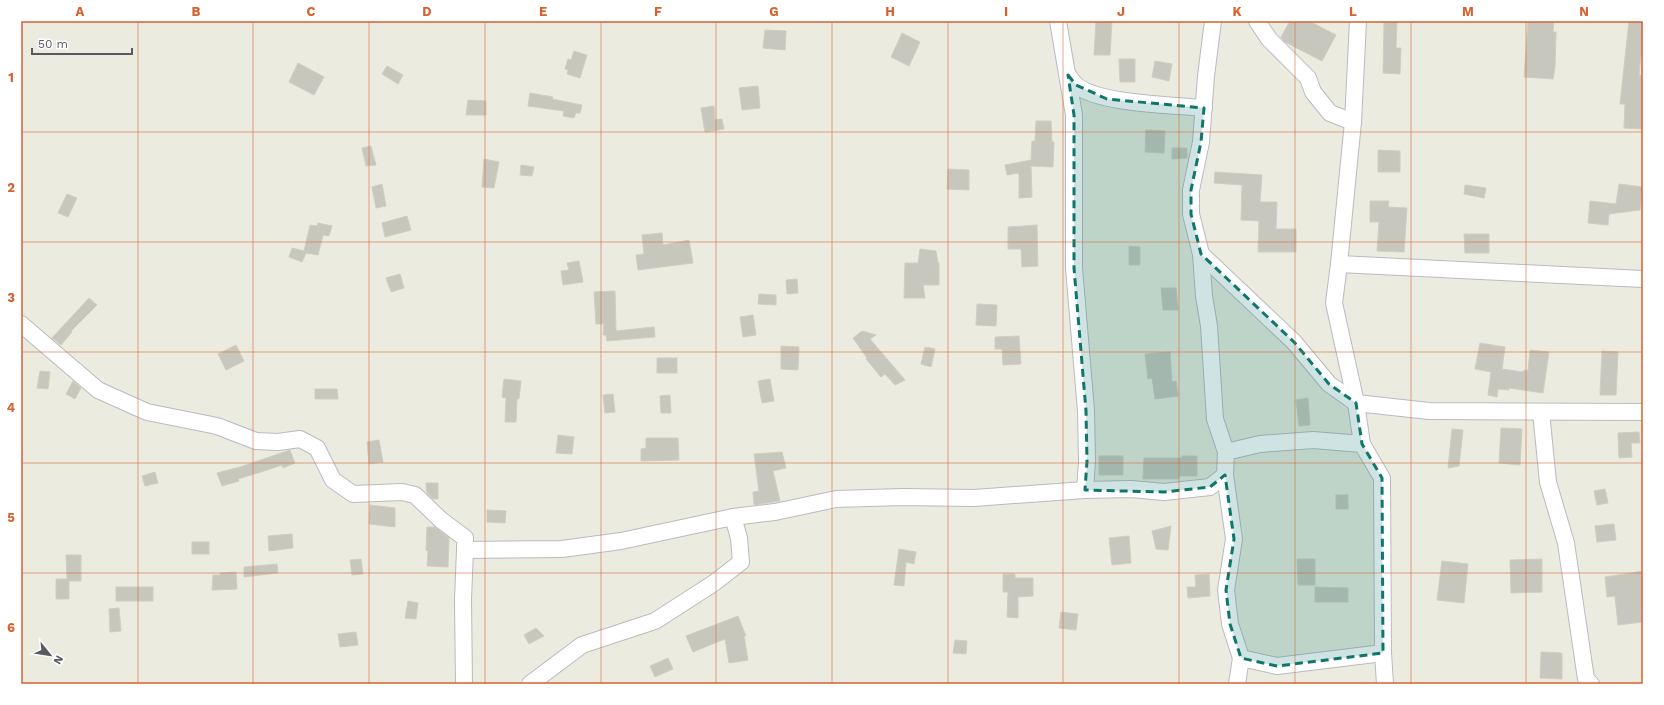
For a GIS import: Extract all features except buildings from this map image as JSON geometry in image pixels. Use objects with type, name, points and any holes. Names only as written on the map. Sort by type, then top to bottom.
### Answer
[{"type":"street","points":[[1058,21],[1074,114],[1074,268],[1086,411],[1088,461],[1085,490]]},
{"type":"street","points":[[1213,21],[1206,76],[1201,142],[1191,190],[1191,214],[1201,254],[1204,296],[1209,326],[1215,419],[1226,452],[1225,475],[1234,539],[1226,590],[1230,624],[1241,658],[1237,684]]},
{"type":"street","points":[[1257,21],[1269,39],[1308,78],[1313,92],[1330,113],[1353,122]]},
{"type":"street","points":[[1358,21],[1353,122],[1334,302],[1356,403],[1362,444],[1382,478],[1383,653],[1385,684]]},
{"type":"street","points":[[1068,74],[1076,85],[1107,99],[1204,108]]},
{"type":"street","points":[[1201,254],[1294,342],[1329,384],[1356,403],[1429,411],[1643,412]]},
{"type":"street","points":[[1339,264],[1643,279]]},
{"type":"street","points":[[21,324],[98,390],[148,412],[217,426],[256,441],[278,442],[300,439],[317,448],[333,480],[353,494],[402,492],[415,495],[441,520],[465,538],[463,600],[464,684]]},
{"type":"street","points":[[1541,412],[1548,482],[1566,543],[1586,679],[1591,684]]},
{"type":"street","points":[[1226,452],[1260,444],[1312,440],[1362,444]]},
{"type":"street","points":[[465,550],[562,549],[621,541],[733,517],[776,512],[836,499],[903,497],[974,498],[1085,490],[1131,489],[1164,492],[1210,487],[1225,475]]},
{"type":"street","points":[[530,684],[582,645],[655,621],[714,583],[741,562],[738,538],[733,517]]},
{"type":"street","points":[[1241,658],[1277,666],[1383,653]]},
{"type":"highlighted area","points":[[1068,75],[1076,85],[1107,99],[1204,108],[1201,142],[1191,190],[1191,214],[1201,254],[1294,342],[1329,384],[1356,403],[1362,444],[1382,478],[1383,653],[1277,666],[1241,658],[1230,624],[1226,590],[1234,539],[1225,475],[1210,487],[1164,492],[1085,490],[1087,461],[1086,411],[1074,268],[1074,115]]}]
